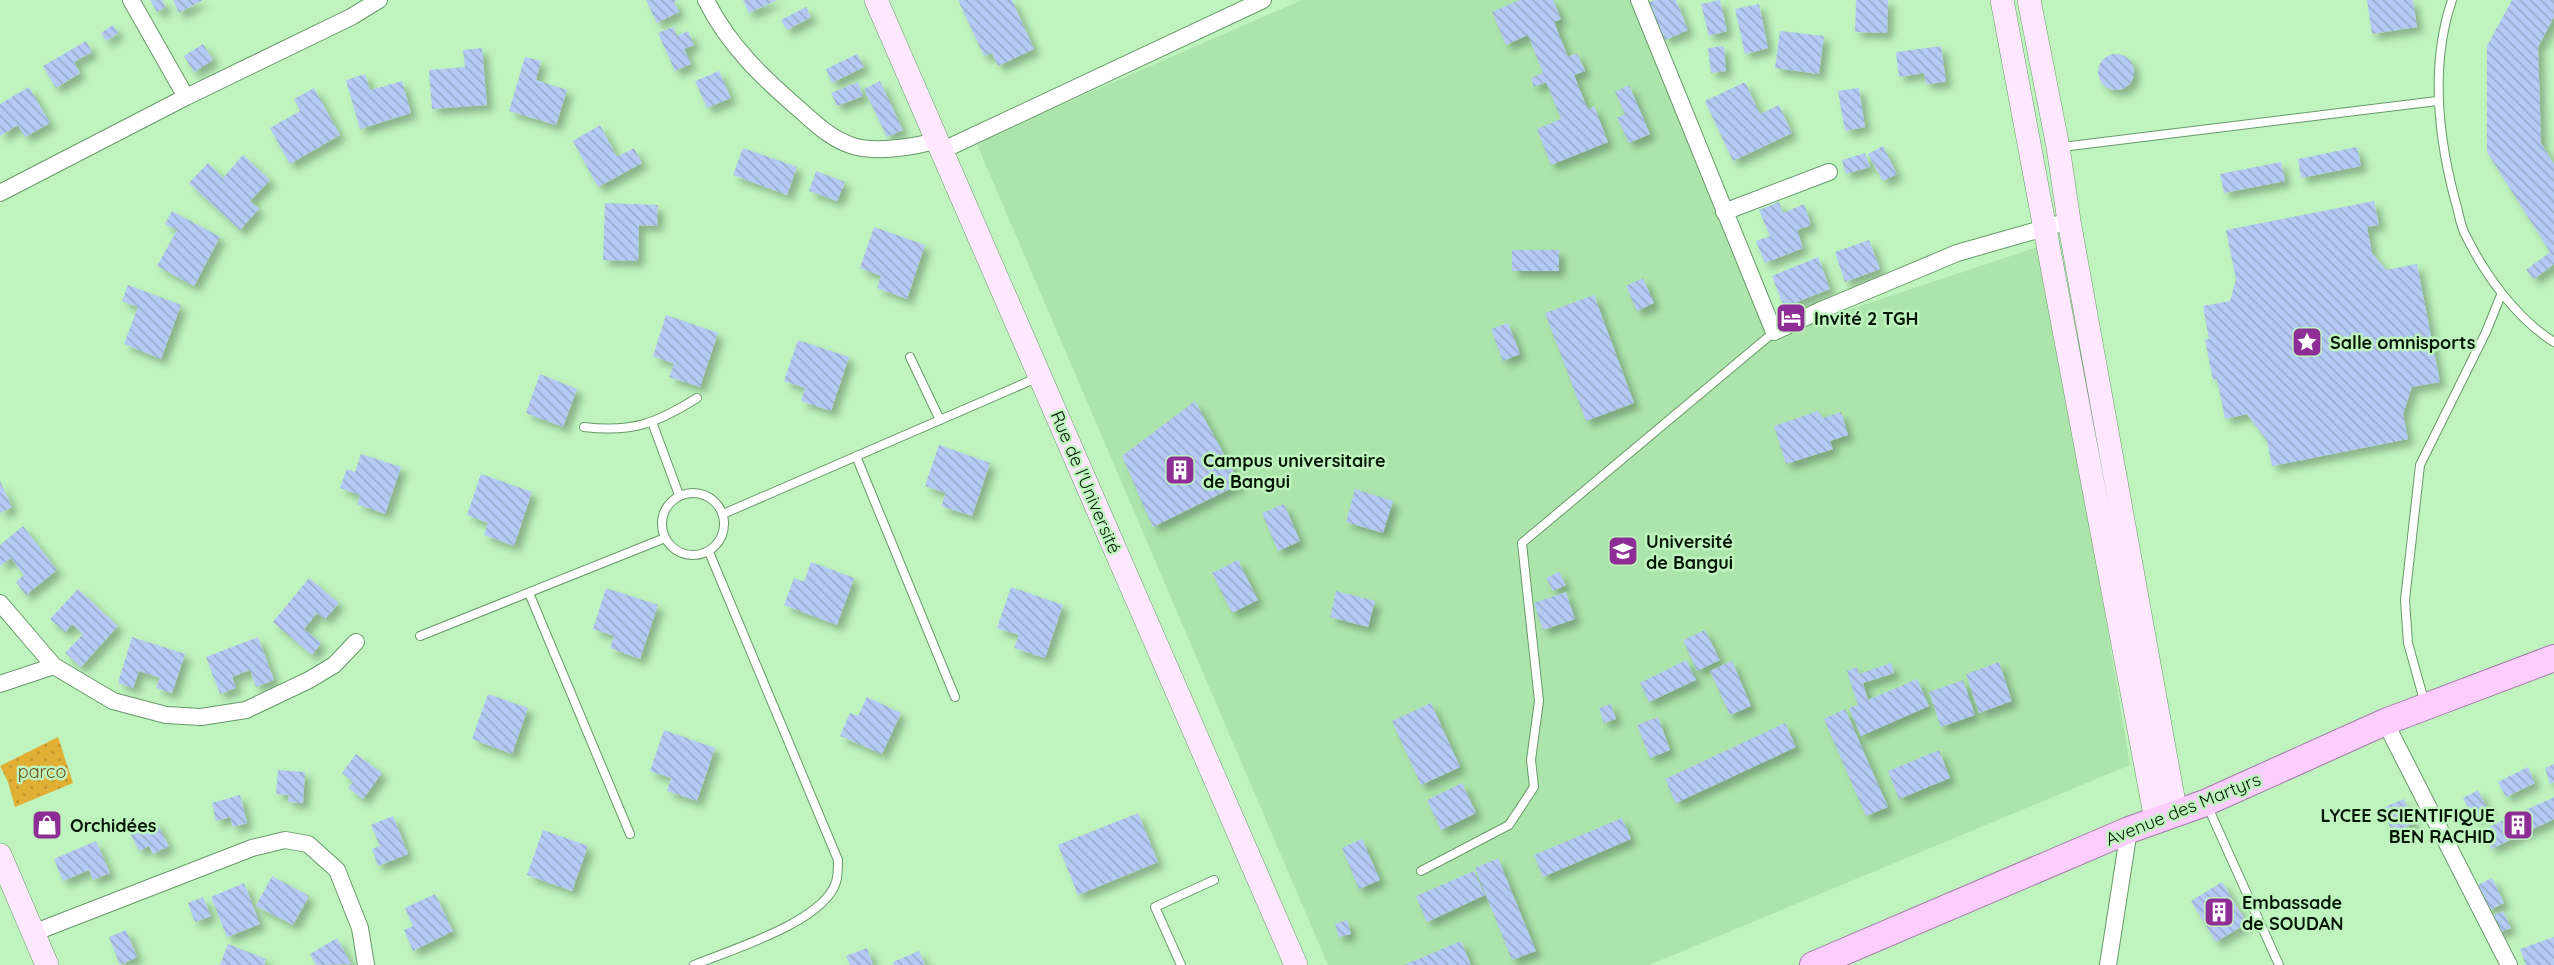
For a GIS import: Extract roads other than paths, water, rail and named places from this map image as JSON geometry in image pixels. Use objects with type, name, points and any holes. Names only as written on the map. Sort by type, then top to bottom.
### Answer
[{"type":"main road","name":"Avenue des Martyrs","points":[[1814,965],[2129,831],[2205,803],[2385,722],[2554,657]]},
{"type":"street","points":[[131,0],[186,97]]},
{"type":"street","points":[[0,193],[186,97],[351,17],[379,0]]},
{"type":"street","points":[[706,0],[716,19],[754,70],[831,136],[855,147],[915,148],[939,146],[1263,0]]},
{"type":"street","name":"Rue de l'Université","points":[[876,0],[1296,965]]},
{"type":"street","points":[[1639,0],[1774,332],[1957,253],[2069,221]]},
{"type":"street","points":[[2002,0],[2032,152],[2043,227],[2166,817]]},
{"type":"street","points":[[2029,0],[2058,147],[2166,817]]},
{"type":"street","points":[[1724,212],[1829,173]]},
{"type":"street","points":[[0,603],[54,666],[113,701],[166,715],[201,717],[246,710],[334,665],[356,642]]},
{"type":"street","points":[[0,684],[54,666]]},
{"type":"street","points":[[2385,722],[2509,965]]},
{"type":"street","points":[[2108,965],[2129,831]]},
{"type":"street","points":[[33,933],[252,848],[285,840],[308,844],[337,870],[360,928],[366,965]]},
{"type":"street","points":[[0,855],[47,965]]},
{"type":"lane","points":[[2452,0],[2445,22],[2437,101],[2446,166],[2465,234],[2501,295],[2554,342]]},
{"type":"lane","points":[[2058,147],[2437,101]]},
{"type":"lane","points":[[2426,706],[2408,643],[2405,600],[2420,465],[2486,332],[2501,295]]},
{"type":"lane","points":[[1421,871],[1509,825],[1534,787],[1531,761],[1539,701],[1522,543],[1774,332]]},
{"type":"lane","points":[[910,357],[940,420]]},
{"type":"lane","points":[[723,514],[1040,376]]},
{"type":"lane","points":[[584,427],[612,430],[652,422],[697,398]]},
{"type":"lane","points":[[652,422],[679,495]]},
{"type":"lane","points":[[856,456],[955,697]]},
{"type":"lane","points":[[692,492],[706,495],[717,503],[723,514],[725,527],[720,541],[709,552],[695,556],[682,554],[672,548],[665,538],[662,517],[667,505],[679,495],[692,492]]},
{"type":"lane","points":[[420,636],[665,538]]},
{"type":"lane","points":[[694,965],[802,920],[822,904],[836,883],[838,860],[709,552]]},
{"type":"lane","points":[[529,593],[630,834]]},
{"type":"lane","points":[[2205,803],[2279,965]]},
{"type":"lane","points":[[1181,965],[1154,907],[1214,880]]},
{"type":"place","name":"Invité 2 TGH","points":[[1791,318]]},
{"type":"place","name":"Salle omnisports","points":[[2307,342]]},
{"type":"place","name":"Campus universitaire de Bangui","points":[[1180,470]]},
{"type":"place","name":"Université de Bangui","points":[[1623,551]]},
{"type":"place","name":"Orchidées","points":[[47,825]]},
{"type":"place","name":"LYCEE SCIENTIFIQUE BEN RACHID","points":[[2518,825]]},
{"type":"place","name":"Embassade de SOUDAN","points":[[2219,912]]},
{"type":"park label","name":"parco","points":[[42,771]]}]
